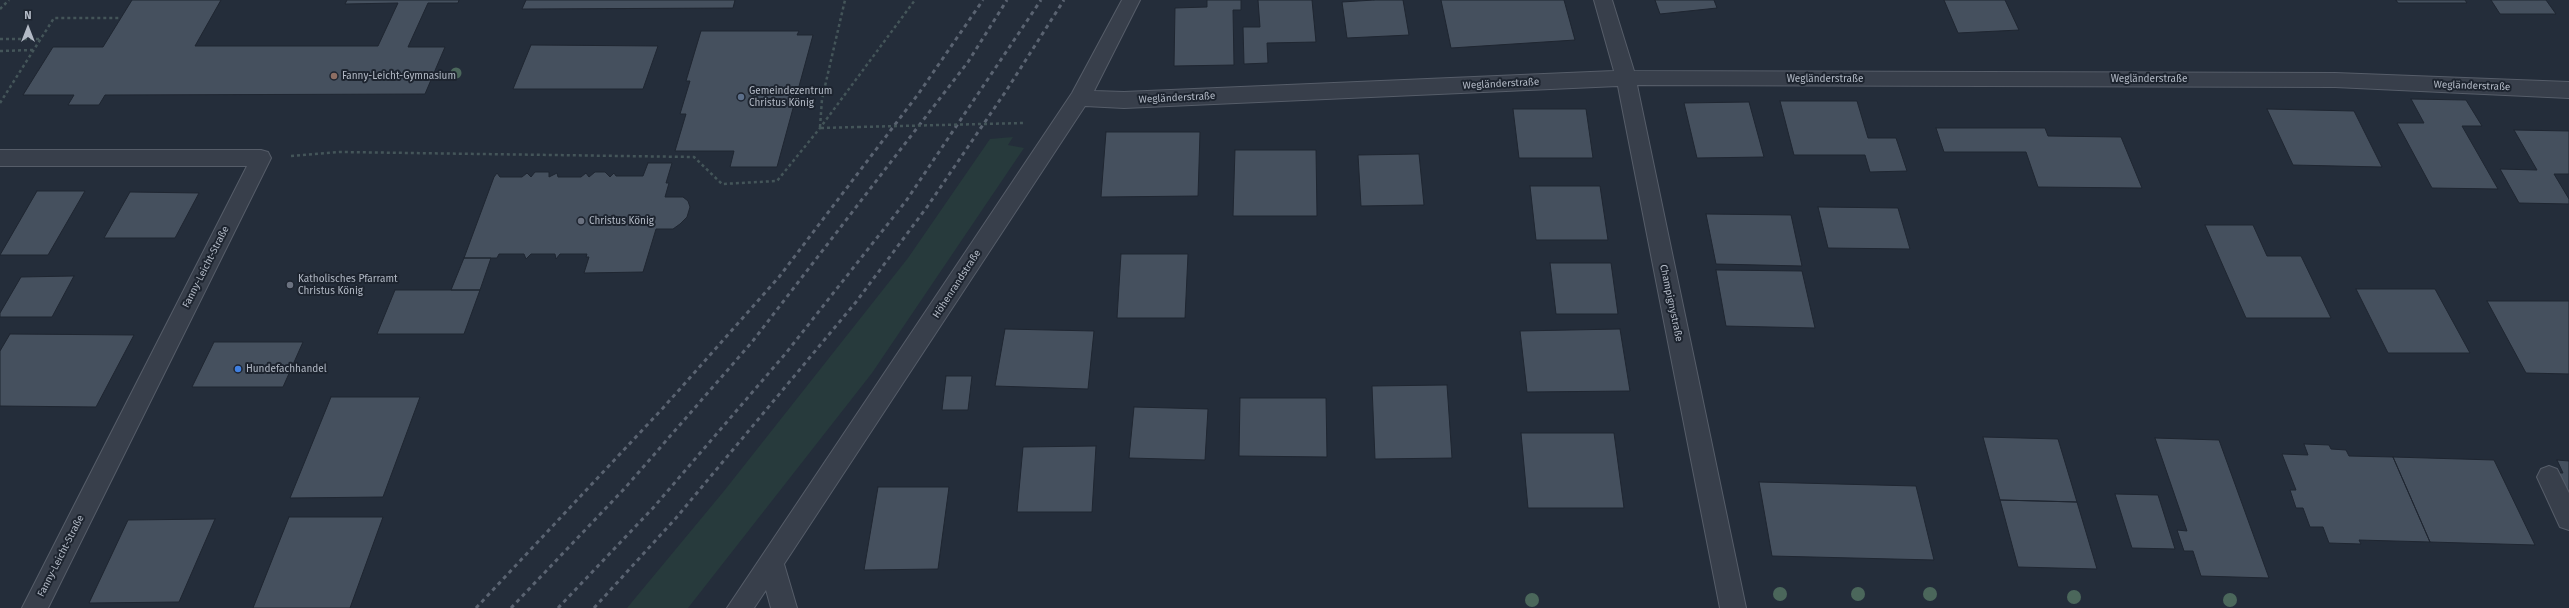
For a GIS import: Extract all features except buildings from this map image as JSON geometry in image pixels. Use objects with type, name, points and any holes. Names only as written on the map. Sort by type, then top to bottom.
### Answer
[{"type":"street","name":"Höhenrandstraße","points":[[740,608],[1080,98],[1131,0]]},
{"type":"street","name":"Champignystraße","points":[[1603,0],[1626,78],[1733,608]]},
{"type":"street","name":"Wegländerstraße","points":[[1080,98],[1124,100],[1626,78],[2335,80],[2569,90]]},
{"type":"street","points":[[0,158],[261,158]]},
{"type":"street","name":"Fanny-Leicht-Straße","points":[[35,608],[261,158]]},
{"type":"street","points":[[2549,476],[2569,519]]},
{"type":"street","points":[[771,562],[784,608]]},
{"type":"path","points":[[0,9],[9,0]]},
{"type":"path","points":[[820,128],[822,99],[845,0]]},
{"type":"path","points":[[261,158],[340,152],[694,157],[722,184],[777,181],[820,128],[914,0]]},
{"type":"path","points":[[0,103],[54,18],[121,18]]},
{"type":"path","points":[[0,39],[41,39]]},
{"type":"path","points":[[0,50],[33,50]]},
{"type":"path","points":[[820,128],[1024,123]]},
{"type":"shaded area","points":[[1013,137],[1008,145],[1024,148],[872,373],[688,608],[627,608],[724,491],[908,258],[990,139]]},
{"type":"railway","points":[[476,608],[663,408],[779,277],[919,93],[983,0]]},
{"type":"railway","points":[[511,608],[625,488],[752,342],[968,62],[1007,0]]},
{"type":"railway","points":[[558,608],[653,508],[786,353],[906,201],[1041,0]]},
{"type":"railway","points":[[594,608],[676,518],[856,302],[927,207],[1006,91],[1064,0]]},
{"type":"place","name":"Fanny-Leicht-Gymnasium","points":[[334,76]]},
{"type":"place","name":"Gemeindezentrum Christus König","points":[[741,97]]},
{"type":"place","name":"Christus König","points":[[581,221]]},
{"type":"place","name":"Katholisches Pfarramt Christus König","points":[[290,285]]},
{"type":"place","name":"Hundefachhandel","points":[[238,369]]}]
